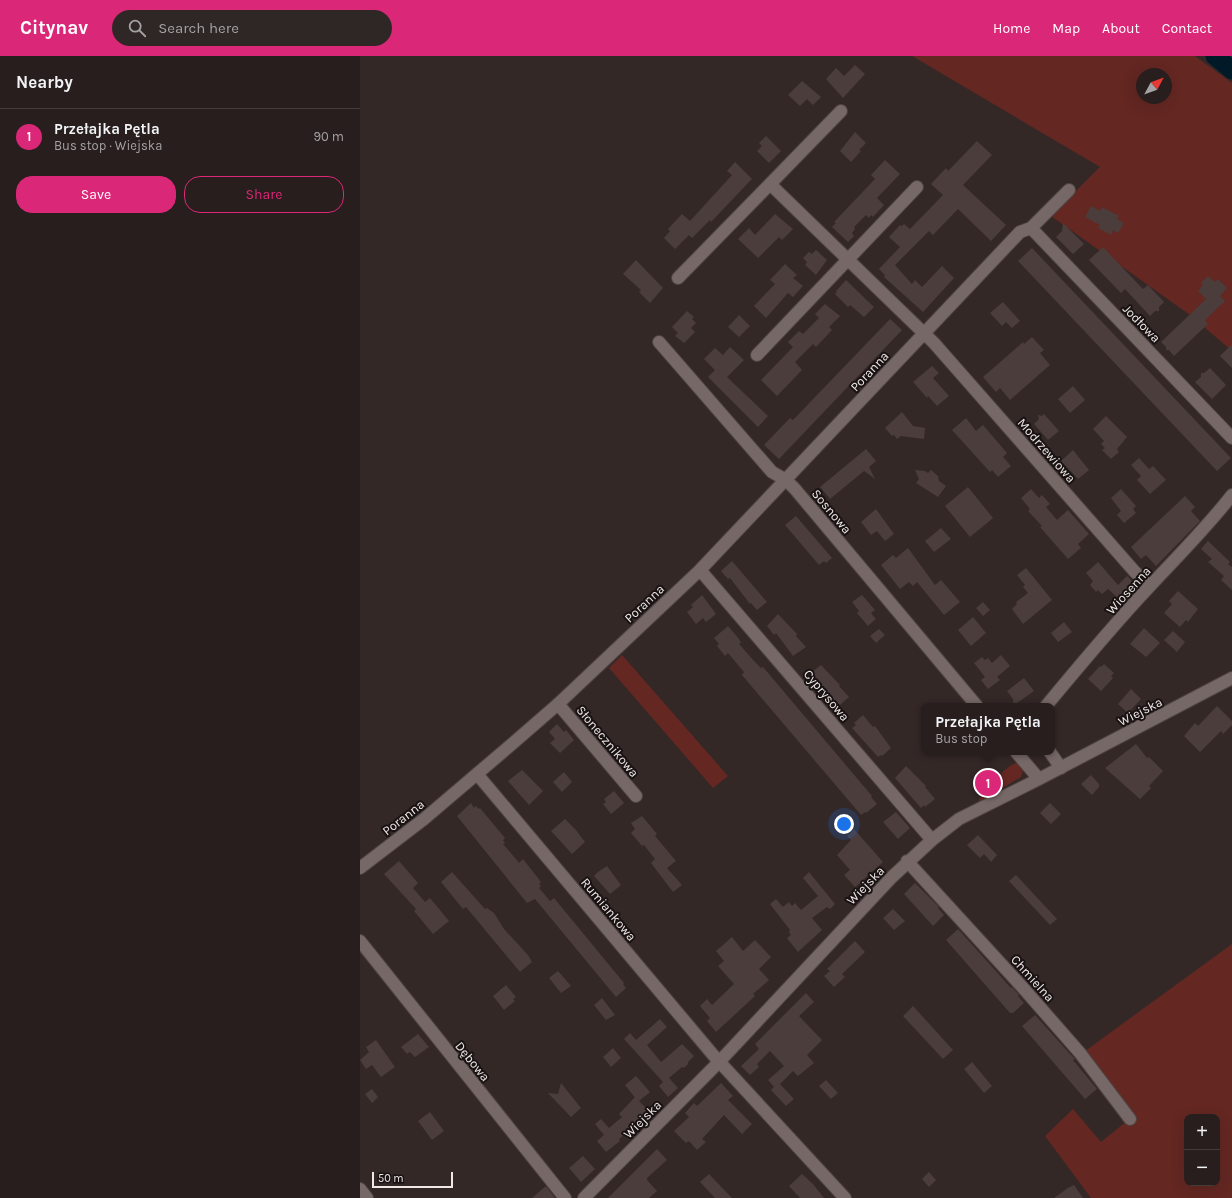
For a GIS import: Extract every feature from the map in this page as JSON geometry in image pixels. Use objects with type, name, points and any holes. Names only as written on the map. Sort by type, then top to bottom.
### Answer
[{"type":"street","points":[[678,278],[841,111]]},
{"type":"street","points":[[770,184],[924,333]]},
{"type":"street","points":[[757,355],[850,260],[918,187]]},
{"type":"street","name":"Poranna","points":[[360,868],[424,819],[558,704],[700,570],[1020,232],[1031,228],[1069,190]]},
{"type":"street","name":"Jodłowa","points":[[1031,228],[1232,438]]},
{"type":"street","name":"Modrzewiowa","points":[[924,333],[1150,586]]},
{"type":"street","name":"Sosnowa","points":[[659,342],[772,472],[786,480],[974,703]]},
{"type":"street","name":"Wiosenna","points":[[1049,703],[1150,586],[1203,529],[1232,494]]},
{"type":"street","name":"Cyprysowa","points":[[700,570],[932,840]]},
{"type":"street","name":"Wiejska","points":[[584,1198],[719,1062],[907,861],[959,818],[1061,768],[1232,678]]},
{"type":"street","name":"Słonecznikowa","points":[[558,704],[636,796]]},
{"type":"street","points":[[1019,755],[1039,779]]},
{"type":"street","points":[[1052,755],[1061,768]]},
{"type":"street","name":"Rumiankowa","points":[[477,774],[719,1062],[845,1198]]},
{"type":"street","name":"Chmielna","points":[[907,861],[1070,1042],[1130,1118]]},
{"type":"street","name":"Dębowa","points":[[360,941],[565,1198]]},
{"type":"street","points":[[360,1189],[367,1198]]},
{"type":"shaded area","points":[[912,56],[1195,56],[1232,83],[1232,351],[1190,315],[1051,216],[1100,167]]},
{"type":"shaded area","points":[[622,655],[728,776],[713,788],[609,668]]},
{"type":"shaded area","points":[[1016,763],[1019,764],[1023,771],[1021,777],[979,802],[979,799],[996,779],[1011,765]]},
{"type":"shaded area","points":[[1232,944],[1232,1198],[1091,1198],[1045,1136],[1073,1109],[1101,1142],[1132,1117],[1081,1054]]},
{"type":"building","points":[[855,65],[865,74],[843,98],[826,79],[836,68],[844,76]]},
{"type":"building","points":[[802,81],[821,97],[813,105],[807,99],[800,106],[788,95]]},
{"type":"building","points":[[855,132],[866,143],[851,162],[840,151]]},
{"type":"building","points":[[766,136],[781,151],[769,163],[757,151],[762,146],[759,143]]},
{"type":"building","points":[[977,141],[992,155],[963,185],[1006,225],[991,241],[958,209],[933,235],[929,231],[895,265],[912,284],[915,280],[922,287],[942,266],[954,278],[923,312],[884,277],[885,275],[879,269],[900,247],[889,237],[900,225],[902,226],[904,224],[910,229],[943,195],[931,184],[946,168],[948,171]]},
{"type":"building","points":[[885,160],[900,174],[877,198],[884,205],[873,217],[871,215],[869,218],[866,215],[854,227],[855,229],[852,233],[854,236],[848,242],[832,227],[836,223],[834,222],[875,179],[871,175]]},
{"type":"building","points":[[735,162],[752,179],[711,222],[710,220],[692,238],[689,235],[675,249],[664,238],[670,231],[668,229],[682,214],[690,221],[732,175],[727,171]]},
{"type":"building","points":[[1091,206],[1100,211],[1102,207],[1119,216],[1117,219],[1124,223],[1118,233],[1113,230],[1111,235],[1098,228],[1100,225],[1085,217]]},
{"type":"building","points":[[775,214],[793,229],[782,240],[779,237],[758,258],[738,239],[749,228],[755,235]]},
{"type":"building","points":[[1063,223],[1084,244],[1073,254],[1056,237],[1062,231]]},
{"type":"building","points":[[1103,247],[1143,289],[1148,285],[1164,302],[1159,307],[1159,311],[1155,311],[1150,316],[1125,289],[1121,293],[1089,260]]},
{"type":"building","points":[[1032,248],[1231,458],[1217,471],[1018,261]]},
{"type":"building","points":[[816,250],[827,260],[816,275],[805,265],[807,262],[803,258],[809,252],[812,254]]},
{"type":"building","points":[[636,260],[663,288],[650,303],[639,292],[641,290],[623,274]]},
{"type":"building","points":[[785,264],[797,275],[793,278],[803,286],[793,297],[788,293],[766,318],[754,306],[775,284],[770,280]]},
{"type":"building","points":[[1208,276],[1215,282],[1218,279],[1227,288],[1220,296],[1225,301],[1205,320],[1208,324],[1174,356],[1169,350],[1166,350],[1166,347],[1161,342],[1206,299],[1198,291],[1203,285],[1201,283]]},
{"type":"building","points":[[846,280],[874,307],[864,317],[850,305],[848,307],[835,294]]},
{"type":"building","points":[[1003,302],[1020,321],[1012,328],[1006,322],[1002,326],[990,313]]},
{"type":"building","points":[[825,304],[840,316],[829,327],[832,330],[816,347],[813,344],[795,362],[802,370],[777,396],[761,380],[793,347],[788,342],[799,331],[803,334],[819,318],[815,314]]},
{"type":"building","points":[[687,311],[694,317],[692,319],[696,323],[691,328],[695,332],[684,343],[675,336],[678,333],[672,327]]},
{"type":"building","points":[[739,315],[750,326],[739,337],[728,327]]},
{"type":"building","points":[[890,319],[902,330],[779,459],[764,445],[790,418],[793,420]]},
{"type":"building","points":[[1032,337],[1044,350],[1040,353],[1050,365],[1010,400],[1000,388],[996,392],[983,377],[1023,342],[1024,344]]},
{"type":"building","points":[[1232,344],[1232,368],[1220,356]]},
{"type":"building","points":[[730,347],[744,360],[727,377],[768,416],[758,427],[708,377],[715,370],[704,359],[715,348],[723,355]]},
{"type":"building","points":[[932,366],[939,373],[933,378],[949,396],[937,406],[928,396],[927,398],[913,382]]},
{"type":"building","points":[[1210,368],[1226,385],[1212,399],[1195,382],[1201,377],[1201,373],[1204,373]]},
{"type":"building","points":[[1073,386],[1085,400],[1070,413],[1058,399]]},
{"type":"building","points":[[902,412],[913,426],[925,428],[924,439],[901,436],[897,439],[885,428]]},
{"type":"building","points":[[1044,414],[1059,431],[1048,440],[1034,424],[1039,419],[1038,415],[1042,416]]},
{"type":"building","points":[[1106,416],[1127,437],[1117,449],[1119,452],[1111,459],[1102,450],[1105,448],[1101,444],[1104,441],[1093,429]]},
{"type":"building","points":[[966,418],[976,431],[983,425],[1007,453],[1003,457],[1011,466],[998,477],[992,470],[990,472],[952,430]]},
{"type":"building","points":[[866,449],[876,461],[869,467],[875,479],[864,471],[830,499],[820,487]]},
{"type":"building","points":[[1073,450],[1089,470],[1078,479],[1061,461]]},
{"type":"building","points":[[1139,458],[1149,469],[1153,466],[1166,480],[1150,494],[1137,480],[1141,476],[1131,465]]},
{"type":"building","points":[[915,470],[925,471],[928,473],[931,470],[938,476],[939,481],[946,486],[938,497],[916,483],[919,479]]},
{"type":"building","points":[[968,487],[993,518],[970,537],[945,506]]},
{"type":"building","points":[[1031,489],[1039,498],[1042,495],[1050,504],[1046,507],[1057,520],[1068,510],[1089,534],[1078,544],[1081,548],[1068,559],[1040,527],[1042,526],[1028,511],[1030,509],[1021,498]]},
{"type":"building","points":[[1121,489],[1136,506],[1133,509],[1136,513],[1124,523],[1117,515],[1121,511],[1111,498]]},
{"type":"building","points":[[1185,496],[1195,507],[1191,511],[1200,521],[1156,566],[1146,555],[1141,559],[1131,547]]},
{"type":"building","points":[[876,509],[894,534],[885,541],[877,531],[871,535],[861,522]]},
{"type":"building","points":[[796,516],[832,558],[826,563],[824,561],[819,565],[785,525]]},
{"type":"building","points":[[941,528],[951,539],[934,552],[925,541]]},
{"type":"building","points":[[1208,541],[1230,562],[1228,564],[1232,567],[1232,590],[1221,580],[1224,576],[1208,562],[1212,559],[1201,549]]},
{"type":"building","points":[[908,548],[935,585],[941,580],[960,602],[944,615],[917,582],[913,586],[909,582],[900,589],[881,565],[893,555],[896,558]]},
{"type":"building","points":[[732,561],[767,602],[757,610],[751,603],[750,604],[730,578],[728,579],[721,571]]},
{"type":"building","points":[[1098,562],[1118,585],[1127,576],[1131,580],[1133,585],[1120,600],[1108,589],[1102,594],[1098,590],[1096,592],[1090,585],[1093,581],[1086,573]]},
{"type":"building","points":[[1026,568],[1052,600],[1023,624],[1012,609],[1017,604],[1016,602],[1028,593],[1023,587],[1025,585],[1017,575]]},
{"type":"building","points":[[1178,591],[1198,609],[1188,622],[1186,620],[1180,627],[1164,613],[1172,604],[1169,601]]},
{"type":"building","points":[[702,595],[716,614],[706,622],[703,618],[696,624],[687,612],[693,607],[691,605]]},
{"type":"building","points":[[862,595],[875,610],[871,613],[876,619],[868,626],[857,613],[859,611],[852,602]]},
{"type":"building","points":[[983,602],[990,610],[983,616],[976,608]]},
{"type":"building","points":[[778,614],[797,634],[796,636],[806,647],[793,656],[776,633],[774,635],[767,626]]},
{"type":"building","points":[[973,617],[986,633],[971,646],[958,630]]},
{"type":"building","points":[[1064,622],[1072,632],[1058,642],[1051,633]]},
{"type":"building","points":[[728,626],[739,639],[741,643],[739,644],[761,668],[763,667],[872,796],[871,797],[877,804],[866,813],[865,812],[861,815],[742,675],[744,672],[728,653],[725,656],[717,646],[719,644],[714,638]]},
{"type":"building","points":[[1144,628],[1160,643],[1146,657],[1130,644]]},
{"type":"building","points":[[879,629],[885,635],[876,643],[870,636]]},
{"type":"building","points":[[1173,631],[1185,642],[1177,652],[1164,640]]},
{"type":"building","points":[[1001,655],[1010,666],[997,677],[1000,680],[988,689],[981,680],[985,677],[974,663],[982,657],[985,660],[988,658],[992,663]]},
{"type":"building","points":[[1104,664],[1114,673],[1111,676],[1113,678],[1101,691],[1088,679],[1100,666],[1101,667]]},
{"type":"building","points":[[821,665],[849,697],[840,705],[838,704],[835,707],[819,684],[817,685],[810,677],[813,674],[812,672]]},
{"type":"building","points":[[1024,678],[1034,691],[1017,703],[1013,703],[1013,699],[1007,691]]},
{"type":"building","points":[[1131,689],[1141,699],[1128,713],[1118,704]]},
{"type":"building","points":[[1217,706],[1232,721],[1232,725],[1223,734],[1221,731],[1200,752],[1184,736],[1195,723],[1198,726]]},
{"type":"building","points":[[863,715],[873,727],[875,726],[891,748],[882,756],[881,755],[878,757],[852,728],[856,725],[854,723]]},
{"type":"building","points":[[557,724],[564,732],[566,730],[574,740],[560,753],[550,743],[555,739],[549,732]]},
{"type":"building","points":[[1136,744],[1147,758],[1149,757],[1163,771],[1149,786],[1151,788],[1140,799],[1105,768]]},
{"type":"building","points":[[906,766],[926,786],[925,787],[935,799],[925,807],[924,805],[921,808],[895,778]]},
{"type":"building","points":[[522,770],[543,791],[529,805],[508,781]]},
{"type":"building","points":[[564,772],[572,782],[562,792],[553,782]]},
{"type":"building","points":[[1091,775],[1099,784],[1099,787],[1092,795],[1081,784]]},
{"type":"building","points":[[614,791],[624,803],[611,814],[603,804],[606,802],[604,799]]},
{"type":"building","points":[[471,803],[474,808],[476,806],[479,809],[480,808],[505,838],[503,840],[505,843],[503,844],[519,863],[523,859],[541,882],[539,884],[541,886],[539,888],[550,901],[554,898],[624,983],[623,984],[626,988],[616,997],[535,899],[527,903],[457,816]]},
{"type":"building","points":[[1050,803],[1061,814],[1051,824],[1040,813]]},
{"type":"building","points":[[896,812],[910,828],[898,839],[883,822]]},
{"type":"building","points":[[642,816],[657,834],[655,836],[676,861],[667,868],[682,885],[673,892],[651,863],[655,859],[644,845],[642,846],[631,833],[635,829],[631,823]]},
{"type":"building","points":[[565,819],[585,842],[572,854],[551,831]]},
{"type":"building","points":[[854,829],[883,862],[855,887],[844,875],[850,870],[837,855],[851,840],[847,836]]},
{"type":"building","points":[[978,835],[997,855],[991,862],[984,854],[980,858],[967,845]]},
{"type":"building","points":[[399,861],[418,883],[413,888],[425,902],[430,898],[449,921],[433,934],[414,911],[416,909],[384,874]]},
{"type":"building","points":[[607,866],[621,885],[610,894],[594,876]]},
{"type":"building","points":[[452,872],[485,909],[487,908],[494,913],[504,929],[528,955],[532,962],[520,972],[466,907],[463,909],[441,882]]},
{"type":"building","points":[[809,872],[835,904],[830,909],[827,907],[812,918],[822,930],[798,952],[787,938],[791,935],[789,932],[790,930],[770,904],[776,899],[783,907],[789,902],[792,906],[795,903],[801,910],[818,896],[803,878]]},
{"type":"building","points":[[1016,875],[1057,919],[1050,925],[1009,881]]},
{"type":"building","points":[[915,883],[939,907],[938,908],[944,915],[933,926],[904,894]]},
{"type":"building","points":[[893,909],[905,921],[894,930],[883,918]]},
{"type":"building","points":[[958,929],[1019,995],[1018,996],[1024,1003],[1013,1013],[1010,1013],[946,940]]},
{"type":"building","points":[[732,937],[743,951],[755,940],[771,957],[759,969],[769,980],[753,994],[755,996],[716,1032],[707,1021],[710,1018],[700,1006],[707,999],[712,1005],[734,984],[718,966],[724,961],[716,951]]},
{"type":"building","points":[[855,941],[865,952],[842,974],[845,977],[834,987],[824,976],[830,971],[827,969]]},
{"type":"building","points":[[558,971],[571,986],[561,993],[549,978]]},
{"type":"building","points":[[506,985],[516,997],[513,999],[515,1001],[504,1010],[493,996]]},
{"type":"building","points":[[806,993],[814,1002],[799,1016],[822,1040],[807,1055],[814,1063],[798,1076],[793,1071],[780,1084],[794,1099],[786,1106],[771,1090],[774,1087],[768,1080],[784,1066],[770,1051],[757,1064],[759,1067],[750,1075],[741,1066],[759,1049],[755,1044]]},
{"type":"building","points":[[602,998],[615,1015],[606,1020],[594,1005]]},
{"type":"building","points":[[913,1006],[953,1050],[943,1059],[903,1016]]},
{"type":"building","points":[[1035,1015],[1075,1059],[1073,1060],[1097,1089],[1085,1099],[1022,1026]]},
{"type":"building","points":[[660,1019],[667,1027],[647,1045],[661,1062],[682,1044],[694,1056],[684,1068],[682,1067],[669,1078],[678,1088],[668,1097],[659,1086],[663,1082],[624,1039],[630,1033],[636,1040]]},
{"type":"building","points":[[418,1034],[429,1047],[415,1057],[410,1052],[407,1054],[401,1047]]},
{"type":"building","points":[[376,1040],[395,1067],[381,1077],[372,1065],[366,1069],[360,1060],[369,1052],[366,1047]]},
{"type":"building","points":[[613,1048],[621,1058],[611,1067],[603,1057]]},
{"type":"building","points":[[972,1062],[992,1086],[984,1093],[964,1069]]},
{"type":"building","points":[[636,1076],[650,1092],[639,1101],[652,1114],[642,1124],[640,1122],[619,1139],[620,1141],[606,1152],[597,1141],[604,1135],[595,1124],[601,1119],[609,1128],[622,1117],[619,1114],[635,1097],[625,1085]]},
{"type":"building","points":[[826,1080],[838,1093],[831,1099],[819,1086]]},
{"type":"building","points":[[561,1083],[581,1108],[571,1117],[548,1093],[558,1094]]},
{"type":"building","points":[[721,1083],[733,1096],[728,1100],[752,1124],[742,1134],[724,1115],[702,1139],[706,1142],[697,1150],[689,1141],[686,1143],[674,1131],[689,1117],[685,1113],[694,1103],[697,1106]]},
{"type":"building","points":[[372,1089],[378,1097],[372,1103],[365,1094]]},
{"type":"building","points":[[430,1112],[444,1131],[432,1140],[418,1121]]},
{"type":"building","points":[[657,1149],[667,1160],[647,1178],[647,1180],[657,1191],[649,1198],[608,1198]]},
{"type":"building","points":[[583,1156],[595,1169],[581,1182],[569,1168]]},
{"type":"building","points":[[929,1172],[936,1180],[929,1187],[922,1179]]},
{"type":"building","points":[[709,1174],[732,1198],[715,1198],[700,1182]]},
{"type":"building","points":[[802,1174],[813,1184],[824,1198],[800,1198],[789,1186]]},
{"type":"building","points":[[1074,1185],[1083,1198],[1054,1198],[1068,1188]]},
{"type":"building","points":[[546,1186],[555,1198],[532,1198]]},
{"type":"waterway","points":[[1215,56],[1232,70]]},
{"type":"place","name":"Przełajka Pętla","points":[[988,783]]}]
